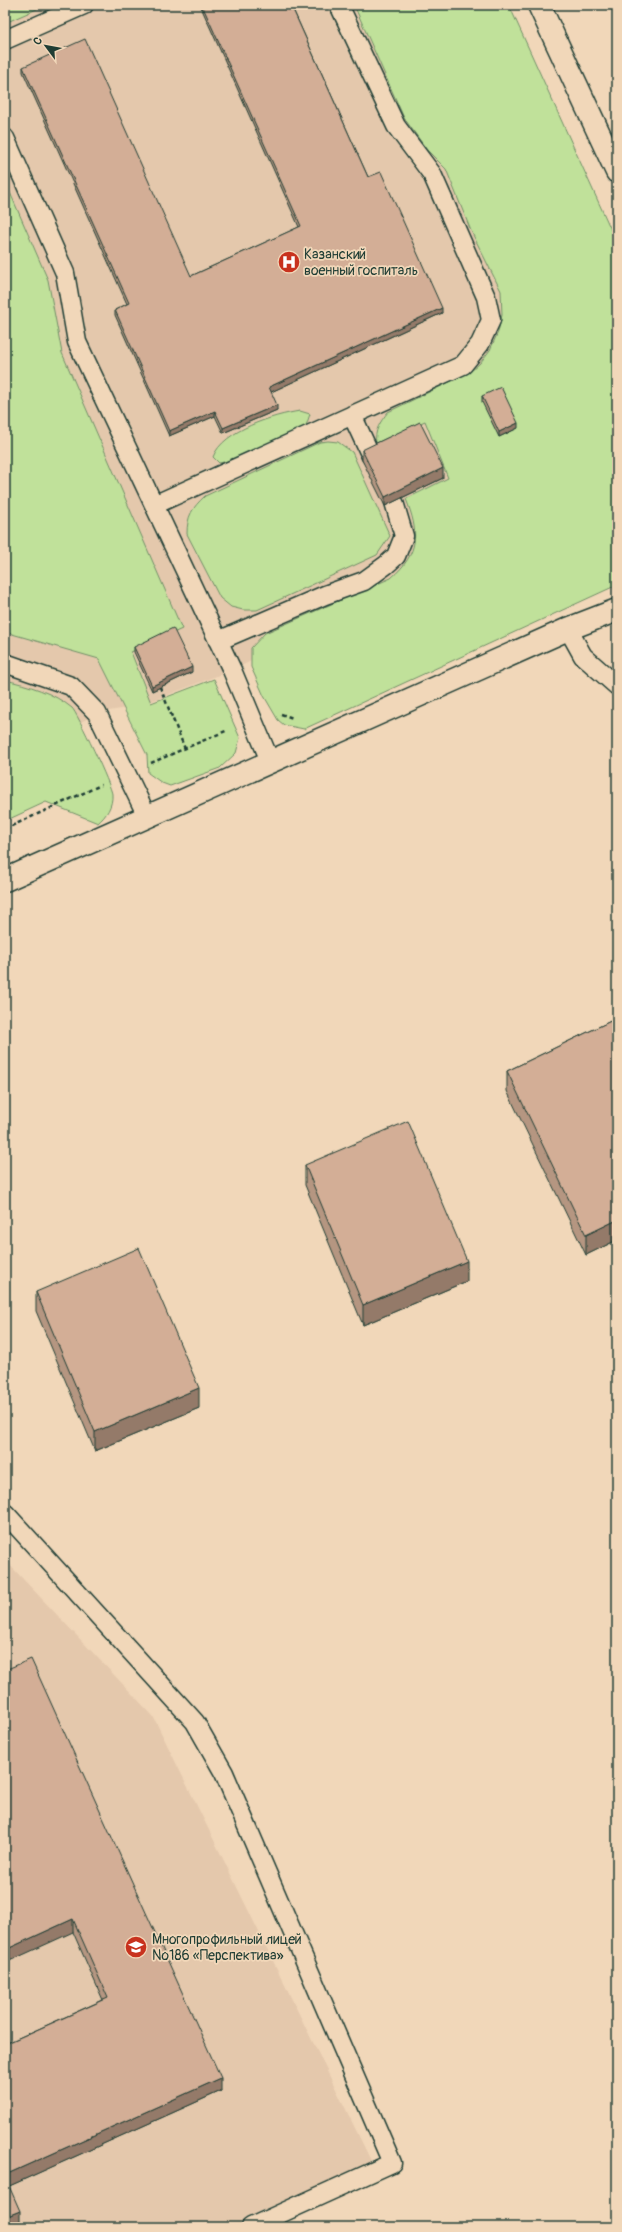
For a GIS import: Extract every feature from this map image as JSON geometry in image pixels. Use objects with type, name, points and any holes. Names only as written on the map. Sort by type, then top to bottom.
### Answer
[{"type":"street","points":[[539,5],[617,172]]},
{"type":"street","points":[[5,880],[568,629],[617,610]]},
{"type":"lane","points":[[5,40],[84,5]]},
{"type":"lane","points":[[154,505],[463,365],[480,344],[491,320],[486,297],[432,174],[396,126],[339,5]]},
{"type":"lane","points":[[5,138],[65,273],[77,342],[254,719],[270,761]]},
{"type":"lane","points":[[352,415],[371,456]]},
{"type":"lane","points":[[218,641],[324,595],[364,581],[386,565],[396,556],[404,536],[394,502]]},
{"type":"lane","points":[[568,629],[583,656],[617,686]]},
{"type":"lane","points":[[5,663],[71,686],[97,713],[147,816]]},
{"type":"lane","points":[[5,1513],[198,1729],[224,1773],[392,2163],[251,2227]]},
{"type":"path","points":[[614,5],[617,11]]},
{"type":"path","points":[[160,687],[185,749]]},
{"type":"path","points":[[5,829],[127,773],[254,719],[276,712],[296,718]]},
{"type":"shaded area","name":"Казанский военный госпиталь","points":[[5,5],[491,5],[617,491],[232,670],[139,706],[97,713],[5,765]]},
{"type":"shaded area","name":"Многопрофильный лицей №186 «Перспектива»","points":[[5,1560],[153,1716],[379,2177],[274,2227],[5,2227]]},
{"type":"green space","points":[[5,5],[46,5],[5,23]]},
{"type":"green space","points":[[354,5],[509,5],[617,243],[617,585],[304,729],[284,725],[278,720],[264,696],[251,667],[251,648],[265,633],[391,578],[401,569],[412,551],[415,532],[406,499],[448,478],[425,421],[376,443],[378,427],[388,412],[470,372],[480,363],[490,350],[498,332],[502,315],[501,291],[471,231],[446,169],[427,150],[404,118]]},
{"type":"green space","points":[[5,181],[48,280],[62,353],[182,629],[131,652],[151,703],[214,679],[240,738],[236,753],[220,768],[170,786],[162,783],[148,773],[147,755],[99,659],[5,632]]},
{"type":"green space","points":[[300,411],[310,414],[306,426],[229,461],[219,463],[213,457],[219,447],[227,439],[250,425],[277,416]]},
{"type":"green space","points":[[320,442],[338,442],[352,452],[390,536],[377,555],[257,610],[243,610],[231,607],[220,598],[187,534],[188,522],[191,513],[205,496]]},
{"type":"green space","points":[[5,680],[23,684],[49,694],[72,708],[101,765],[112,794],[111,803],[108,810],[98,823],[46,802],[5,821]]},
{"type":"building","points":[[202,5],[291,5],[368,177],[381,172],[442,308],[269,387],[277,405],[223,428],[215,411],[169,431],[115,310],[129,303],[23,67],[85,39],[191,276],[301,226]]},
{"type":"building","points":[[501,387],[518,423],[499,432],[482,396]]},
{"type":"building","points":[[420,422],[443,468],[385,497],[362,450]]},
{"type":"building","points":[[173,628],[192,667],[152,686],[134,647]]},
{"type":"building","points":[[617,1018],[617,1087],[615,1088],[617,1091],[617,1220],[586,1235],[507,1071]]},
{"type":"building","points":[[408,1121],[467,1261],[363,1305],[305,1165]]},
{"type":"building","points":[[139,1248],[199,1388],[95,1432],[36,1292]]},
{"type":"building","points":[[31,1659],[221,2078],[5,2175],[5,2044],[108,1998],[73,1919],[5,1950],[5,1670]]},
{"type":"building","points":[[5,2177],[20,2211],[5,2217]]},
{"type":"place","name":"Казанский военный госпиталь","points":[[289,262]]},
{"type":"place","name":"Многопрофильный лицей №186 «Перспектива»","points":[[136,1947]]}]
